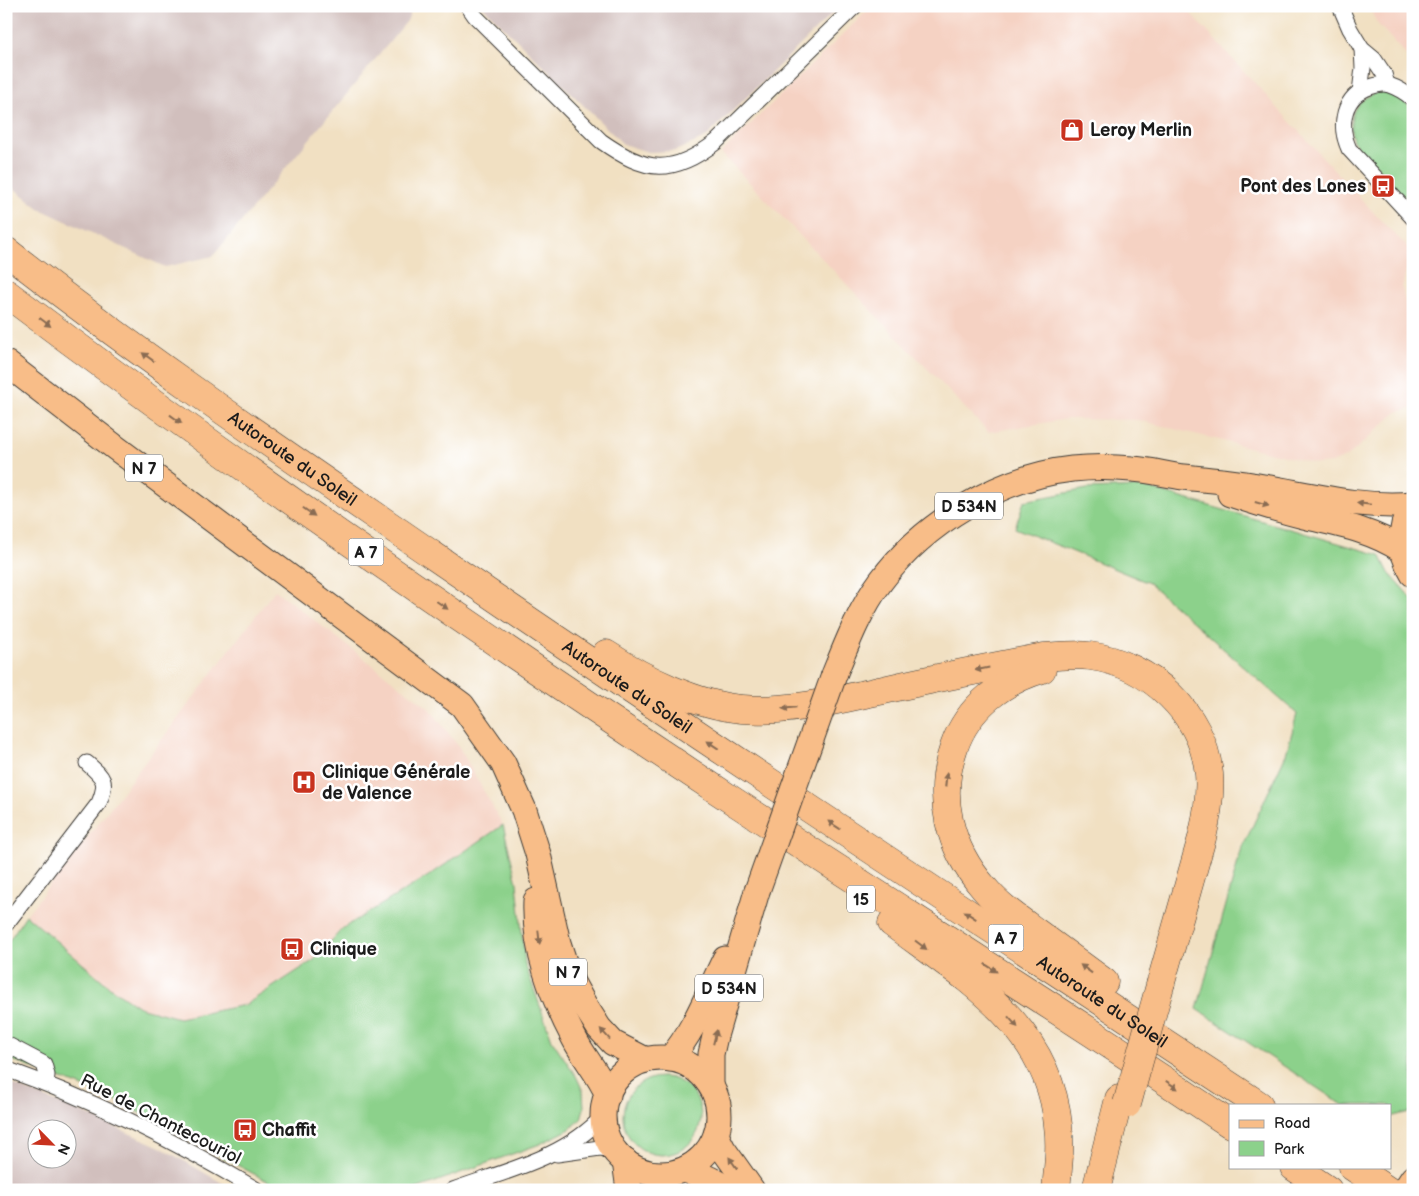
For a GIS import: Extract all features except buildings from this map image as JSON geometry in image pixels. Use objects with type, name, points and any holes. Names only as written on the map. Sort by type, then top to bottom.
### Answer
[{"type":"highway","name":"Autoroute du Soleil","points":[[6,251],[257,435],[374,515],[745,766],[1257,1104]]},
{"type":"highway","name":"Autoroute du Soleil","points":[[6,293],[119,378],[256,476],[458,616],[745,808],[1150,1070],[1229,1123]]},
{"type":"highway","points":[[374,515],[489,578],[612,658],[688,695],[741,709],[790,708],[1044,657],[1068,655],[1106,659],[1120,663],[1148,677],[1172,698],[1194,726],[1206,756],[1210,789],[1207,817],[1202,838],[1157,980]]},
{"type":"highway","points":[[1096,1190],[1123,1102],[1157,980],[1195,824],[1199,778],[1194,752],[1189,739],[1176,718],[1159,698],[1126,676],[1103,669],[1076,665],[1045,668],[1015,679],[988,696],[970,717],[957,738],[950,758],[945,781],[945,794],[950,828],[960,852],[984,889],[1006,910],[1134,1004],[1263,1104]]},
{"type":"highway","name":"15","points":[[745,808],[878,913],[978,988],[1003,1010],[1019,1028],[1042,1064],[1053,1098],[1058,1124],[1060,1152],[1056,1190]]},
{"type":"highway","points":[[1110,1190],[1123,1102]]},
{"type":"highway","points":[[1295,1168],[1328,1190]]},
{"type":"highway","points":[[1354,1168],[1387,1190]]},
{"type":"main road","name":"N 7","points":[[6,363],[116,448],[462,705],[503,763],[524,810],[538,854],[558,943],[569,977],[585,1006],[599,1028],[626,1051],[658,1059]]},
{"type":"main road","name":"D 534N","points":[[710,1085],[711,1054],[715,1036],[757,892],[834,675],[852,632],[881,581],[931,529],[985,496],[1008,485],[1041,474],[1072,469],[1133,469],[1183,477],[1250,484],[1359,504],[1380,506],[1413,503]]},
{"type":"main road","name":"D 534N","points":[[1183,477],[1246,500],[1364,532],[1391,543],[1402,550]]},
{"type":"main road","points":[[1413,503],[1405,518],[1401,534],[1402,550],[1413,574]]},
{"type":"main road","name":"N 7","points":[[538,854],[536,906],[541,956],[550,986],[575,1039],[601,1081],[606,1106]]},
{"type":"main road","name":"D 534N","points":[[658,1059],[682,1044],[757,892]]},
{"type":"main road","points":[[629,1190],[620,1156],[605,1129],[606,1106],[617,1080],[630,1068],[658,1059],[686,1063],[700,1072],[710,1085],[717,1101],[720,1118],[716,1135],[709,1150],[698,1161],[672,1178]]},
{"type":"main road","points":[[716,1135],[752,1190]]},
{"type":"main road","points":[[620,1156],[635,1168],[647,1172],[672,1178],[704,1176],[719,1183],[727,1190]]},
{"type":"main road","points":[[1405,1190],[1413,1178]]},
{"type":"street","points":[[468,6],[475,16],[601,141],[620,154],[639,163],[661,166],[677,165],[698,156],[716,142],[855,6]]},
{"type":"street","points":[[1340,6],[1350,30],[1362,49],[1374,59],[1384,74],[1387,84]]},
{"type":"street","points":[[1360,92],[1363,68],[1362,49]]},
{"type":"street","points":[[1413,99],[1387,84],[1374,86],[1360,92],[1350,102],[1343,118],[1344,139],[1349,148],[1413,218]]},
{"type":"street","points":[[6,924],[99,803],[105,788],[102,776],[87,763]]},
{"type":"street","points":[[6,1044],[44,1064],[47,1075],[46,1083]]},
{"type":"street","name":"Rue de Chantecouriol","points":[[6,1069],[46,1083],[136,1124],[224,1170],[257,1190]]},
{"type":"street","points":[[453,1190],[548,1155],[585,1134],[606,1106]]},
{"type":"street","points":[[548,1155],[600,1148],[620,1156]]},
{"type":"shaded area","points":[[6,6],[413,6],[407,21],[213,256],[165,267],[40,209],[6,182]]},
{"type":"shaded area","points":[[482,6],[840,6],[705,138],[675,151],[648,152],[623,144]]},
{"type":"shaded area","points":[[872,6],[1184,6],[1385,225],[1411,250],[1402,288],[1413,334],[1413,408],[1397,412],[1348,456],[1332,463],[1317,464],[1138,420],[1067,419],[988,432],[721,153]]},
{"type":"shaded area","points":[[1368,6],[1413,6],[1413,63],[1377,23]]},
{"type":"shaded area","name":"Clinique Générale de Valence","points":[[275,590],[430,709],[459,747],[503,825],[430,875],[343,927],[314,960],[245,1005],[179,1018],[139,1007],[111,988],[26,915],[104,816]]},
{"type":"shaded area","points":[[6,1082],[86,1114],[160,1147],[234,1190],[6,1190]]},
{"type":"green space","points":[[1378,92],[1397,97],[1413,110],[1413,206],[1353,141],[1351,124],[1354,111],[1363,100]]},
{"type":"green space","points":[[1144,487],[1380,555],[1389,573],[1413,600],[1413,1111],[1392,1116],[1392,1104],[1341,1104],[1197,1009],[1241,851],[1286,754],[1297,714],[1149,583],[1015,528],[1024,501],[1087,489]]},
{"type":"green space","points":[[503,825],[517,883],[525,964],[552,1040],[576,1076],[583,1091],[584,1108],[581,1119],[570,1129],[540,1144],[413,1190],[284,1190],[110,1097],[6,1058],[6,945],[26,915],[111,988],[139,1007],[179,1018],[245,1005],[314,960],[343,928],[430,875]]},
{"type":"green space","points":[[654,1077],[670,1077],[684,1083],[695,1094],[701,1108],[701,1124],[695,1138],[684,1149],[670,1155],[654,1155],[640,1149],[629,1138],[623,1124],[623,1108],[629,1094],[640,1083]]},
{"type":"place","name":"Leroy Merlin","points":[[1072,130]]},
{"type":"place","name":"Pont des Lones","points":[[1383,186]]},
{"type":"place","name":"Clinique Générale de Valence","points":[[304,782]]},
{"type":"place","name":"Clinique","points":[[292,949]]},
{"type":"place","name":"Chaffit","points":[[245,1130]]}]
